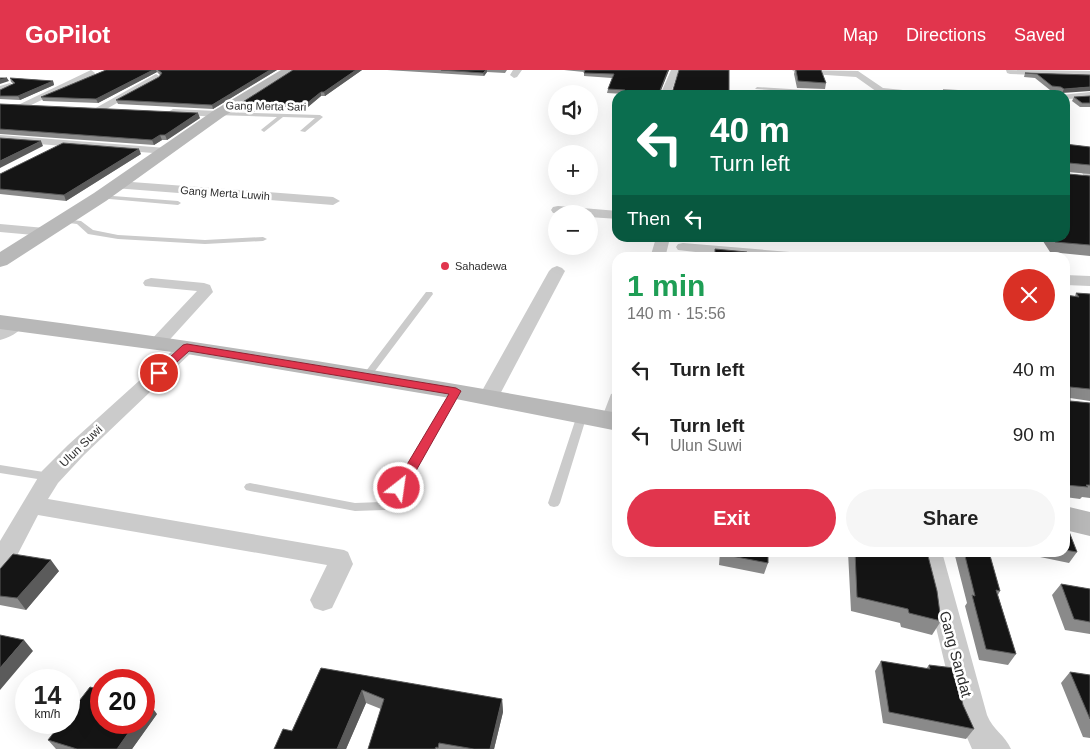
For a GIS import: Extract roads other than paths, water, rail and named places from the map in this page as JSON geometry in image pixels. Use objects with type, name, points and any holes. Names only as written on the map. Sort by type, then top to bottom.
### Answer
[{"type":"street","points":[[0,261],[118,185],[218,114],[290,70]]},
{"type":"street","points":[[667,90],[675,70]]},
{"type":"street","points":[[796,70],[858,74],[878,90]]},
{"type":"street","points":[[1010,71],[1090,74]]},
{"type":"street","points":[[42,106],[19,105],[91,73]]},
{"type":"street","points":[[121,110],[95,108],[156,77]]},
{"type":"street","points":[[0,90],[10,86]]},
{"type":"street","points":[[1070,96],[1090,95]]},
{"type":"street","points":[[164,112],[218,114]]},
{"type":"street","points":[[0,138],[166,151]]},
{"type":"street","points":[[46,152],[63,143]]},
{"type":"street","points":[[1086,182],[1086,169],[1090,168]]},
{"type":"street","name":"Gang Merta Luwih","points":[[118,185],[333,201]]},
{"type":"street","points":[[598,213],[612,214]]},
{"type":"street","points":[[0,228],[45,232]]},
{"type":"street","points":[[683,247],[737,252]]},
{"type":"street","points":[[488,398],[557,271]]},
{"type":"street","points":[[1070,280],[1090,281]]},
{"type":"street","points":[[151,283],[194,286],[204,288],[205,292],[157,344]]},
{"type":"street","points":[[5,328],[187,347],[456,391],[582,415],[612,413]]},
{"type":"street","name":"Ulun Suwi","points":[[3,555],[50,477],[76,450],[187,347]]},
{"type":"street","points":[[32,505],[334,557],[339,560],[340,564],[323,600]]},
{"type":"street","points":[[1070,519],[1090,524]]},
{"type":"street","name":"Gang Sandat","points":[[931,557],[972,715],[984,742],[995,749]]},
{"type":"lane","points":[[756,88],[789,90]]},
{"type":"lane","name":"Gang Merta Sari","points":[[218,114],[320,117],[303,131]]},
{"type":"lane","points":[[264,130],[281,117]]},
{"type":"lane","points":[[100,197],[178,203]]},
{"type":"lane","points":[[63,221],[78,222],[91,232],[118,237],[205,242],[263,239]]},
{"type":"lane","points":[[366,377],[429,294]]},
{"type":"lane","points":[[250,487],[355,507],[384,506],[395,496],[456,391]]},
{"type":"lane","points":[[554,503],[582,415]]},
{"type":"lane","points":[[0,469],[50,477]]},
{"type":"place","name":"Sahadewa","points":[[445,266]]}]
